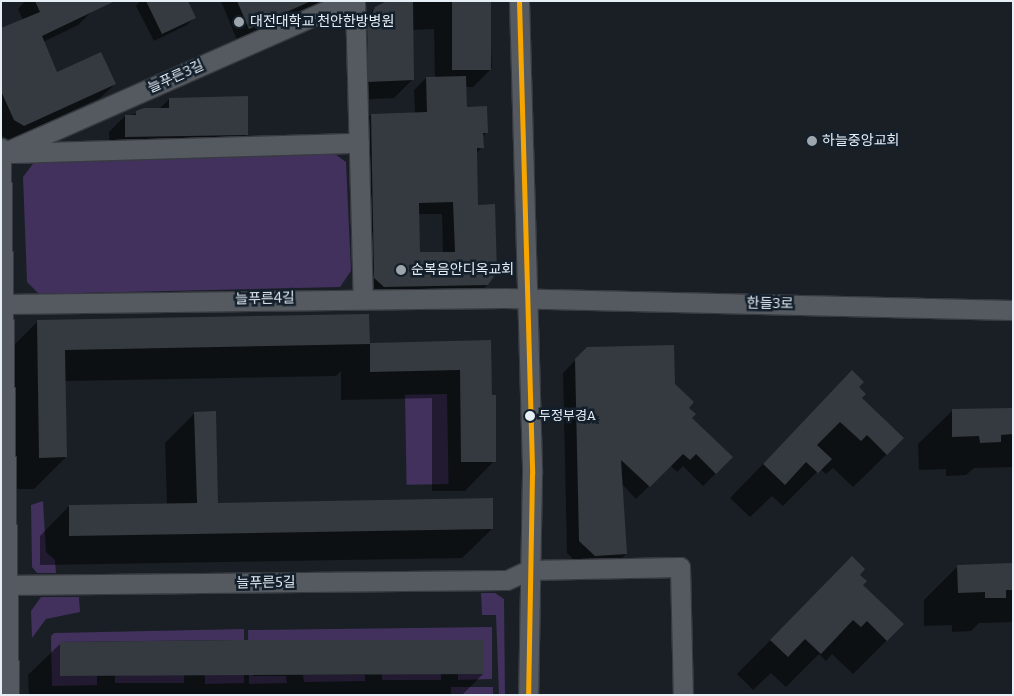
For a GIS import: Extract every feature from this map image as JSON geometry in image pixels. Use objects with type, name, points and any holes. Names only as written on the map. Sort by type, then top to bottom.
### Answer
[{"type":"street","name":"늘푸른3길","points":[[2,152],[348,1]]},
{"type":"street","points":[[355,1],[363,298]]},
{"type":"street","points":[[519,1],[532,474],[528,570],[528,695]]},
{"type":"street","points":[[9,695],[5,586],[2,152],[358,143]]},
{"type":"street","name":"늘푸른4길","points":[[3,304],[363,298],[528,300]]},
{"type":"street","name":"한들3로","points":[[528,300],[1013,310]]},
{"type":"street","points":[[528,570],[680,566],[683,695]]},
{"type":"street","name":"늘푸른5길","points":[[5,586],[507,580],[528,570]]},
{"type":"shaded area","points":[[335,154],[346,162],[351,271],[340,287],[39,294],[27,282],[23,177],[35,161]]},
{"type":"shaded area","points":[[447,394],[449,484],[407,485],[405,395]]},
{"type":"shaded area","points":[[43,501],[46,552],[55,560],[56,573],[37,573],[32,567],[31,505]]},
{"type":"shaded area","points":[[481,593],[495,593],[504,599],[505,695],[499,695],[496,615],[482,615]]},
{"type":"shaded area","points":[[41,597],[79,597],[80,612],[46,619],[32,638],[31,611]]},
{"type":"shaded area","points":[[492,627],[492,679],[458,680],[458,674],[484,674],[483,640],[253,642],[253,676],[286,676],[287,683],[249,684],[248,630]]},
{"type":"shaded area","points":[[244,629],[244,683],[205,684],[205,674],[236,674],[235,640],[60,642],[60,676],[97,676],[97,685],[52,686],[51,636],[54,633]]},
{"type":"shaded area","points":[[382,674],[441,674],[441,680],[382,680]]},
{"type":"shaded area","points":[[115,675],[184,675],[184,683],[115,683]]},
{"type":"shaded area","points":[[303,675],[365,675],[365,681],[304,682]]},
{"type":"shaded area","points":[[451,687],[493,687],[493,695],[451,695]]},
{"type":"building","points":[[35,1],[115,1],[42,36],[57,72],[101,52],[116,84],[24,126],[14,120],[1,91],[1,28],[40,12]]},
{"type":"building","points":[[146,1],[188,1],[196,18],[162,34]]},
{"type":"building","points":[[237,1],[311,1],[249,29]]},
{"type":"building","points":[[387,1],[413,1],[414,80],[368,82],[367,17],[371,16],[375,7]]},
{"type":"building","points":[[452,1],[491,1],[491,70],[452,70]]},
{"type":"building","points":[[466,76],[467,107],[487,106],[488,133],[483,133],[484,148],[477,148],[478,205],[495,204],[497,272],[488,285],[384,287],[374,278],[371,114],[427,112],[426,77]],"holes":[[[453,202],[455,252],[420,252],[419,203]]]},
{"type":"building","points":[[248,96],[248,135],[125,137],[125,115],[136,115],[136,111],[144,108],[169,108],[169,98]]},
{"type":"building","points":[[369,314],[370,344],[65,350],[67,457],[39,458],[37,320]]},
{"type":"building","points":[[491,340],[492,395],[496,395],[496,462],[461,462],[460,370],[370,372],[370,343]]},
{"type":"building","points":[[674,345],[675,384],[694,402],[689,408],[696,414],[692,418],[733,457],[716,474],[696,454],[690,460],[683,454],[650,487],[621,460],[627,554],[595,556],[579,541],[575,359],[587,347]]},
{"type":"building","points":[[852,370],[864,382],[859,387],[866,394],[862,398],[904,438],[887,455],[867,435],[861,441],[840,422],[817,445],[832,459],[818,473],[806,462],[785,485],[763,464]]},
{"type":"building","points":[[1013,408],[1013,434],[1001,435],[1001,442],[980,443],[979,436],[952,437],[952,409]]},
{"type":"building","points":[[216,411],[218,503],[493,498],[493,529],[69,536],[69,505],[197,503],[194,412]]},
{"type":"building","points":[[852,556],[865,569],[860,575],[867,581],[863,585],[904,624],[887,641],[867,621],[861,627],[853,620],[821,654],[805,639],[788,657],[770,640]]},
{"type":"building","points":[[1013,563],[1013,590],[1006,590],[1006,598],[985,598],[985,592],[958,593],[957,565]]},
{"type":"building","points":[[484,640],[484,674],[60,676],[60,642]]},
{"type":"transit line","points":[[519,1],[532,474],[528,695]]},
{"type":"place","name":"대전대학교 천안한방병원","points":[[239,22]]},
{"type":"place","name":"하늘중앙교회","points":[[812,141]]},
{"type":"place","name":"순복음안디옥교회","points":[[401,270]]},
{"type":"place","name":"두정부경A","points":[[530,416]]}]
